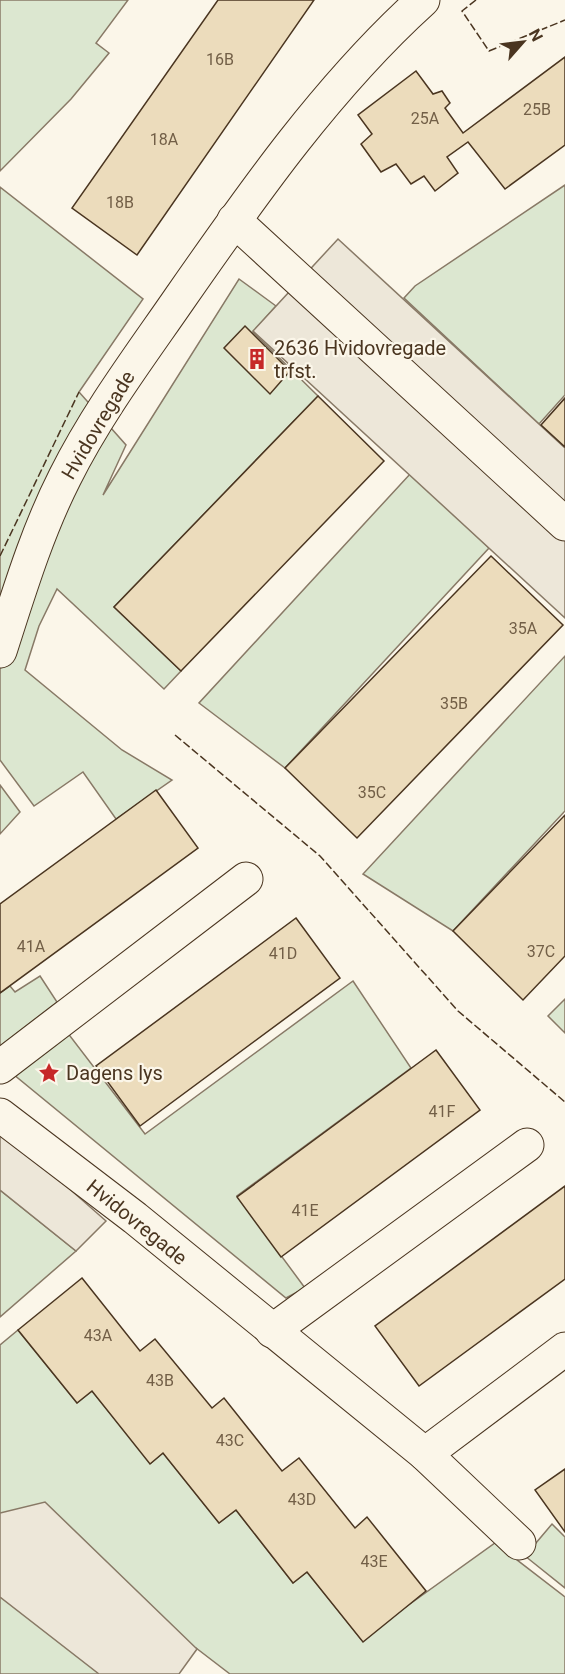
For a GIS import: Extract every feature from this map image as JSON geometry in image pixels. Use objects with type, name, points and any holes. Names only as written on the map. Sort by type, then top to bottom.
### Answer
[{"type":"street","name":"Hvidovregade","points":[[0,651],[28,562],[65,477],[110,399],[234,220],[320,107],[423,0]]},
{"type":"street","points":[[234,220],[565,524]]},
{"type":"street","points":[[0,1067],[246,879]]},
{"type":"street","name":"Hvidovregade","points":[[0,1115],[135,1218],[425,1454],[519,1543]]},
{"type":"street","points":[[272,1331],[527,1145]]},
{"type":"street","points":[[425,1454],[565,1349]]},
{"type":"green space","points":[[0,0],[128,0],[96,43],[109,53],[71,99],[0,171]]},
{"type":"green space","points":[[565,185],[565,395],[539,424],[404,298],[415,286]]},
{"type":"green space","points":[[0,187],[143,299],[79,392],[126,445],[103,495],[239,279],[276,306],[253,332],[318,396],[114,607],[181,671],[164,689],[57,589],[39,626],[25,670],[122,750],[172,780],[116,819],[83,772],[34,806],[0,760]]},
{"type":"green space","points":[[411,473],[489,548],[285,768],[199,703]]},
{"type":"green space","points":[[565,656],[565,811],[453,931],[363,874]]},
{"type":"green space","points":[[0,785],[20,812],[0,834]]},
{"type":"green space","points":[[40,976],[57,1002],[0,1046],[0,993],[10,986],[15,992]]},
{"type":"green space","points":[[353,981],[411,1068],[237,1196],[305,1288],[286,1298],[13,1074],[67,1032],[145,1134]]},
{"type":"green space","points":[[565,999],[565,1033],[548,1016]]},
{"type":"green space","points":[[0,1190],[76,1251],[0,1317]]},
{"type":"green space","points":[[18,1330],[77,1403],[92,1391],[151,1463],[163,1453],[219,1523],[236,1510],[293,1583],[307,1572],[361,1639],[495,1543],[565,1597],[565,1674],[230,1674],[196,1648],[175,1674],[0,1674],[0,1345]]},
{"type":"green space","points":[[552,1524],[565,1537],[565,1588],[525,1556]]},
{"type":"shaded area","points":[[338,239],[565,448],[565,618],[253,331]]},
{"type":"shaded area","points":[[0,1133],[31,1155],[106,1221],[76,1251],[0,1190]]},
{"type":"shaded area","points":[[45,1502],[197,1649],[179,1674],[99,1674],[0,1597],[0,1513]]},
{"type":"building","points":[[218,0],[314,0],[137,255],[72,208]]},
{"type":"building","points":[[565,57],[565,145],[505,189],[468,142],[447,157],[458,173],[435,191],[424,176],[411,184],[396,164],[381,172],[361,144],[372,134],[358,115],[416,71],[433,94],[442,91],[450,103],[445,108],[463,133]]},
{"type":"building","name":"2636 Hvidovregade trfst.","points":[[245,326],[290,371],[270,394],[224,348]]},
{"type":"building","points":[[318,396],[384,461],[181,671],[114,607]]},
{"type":"building","points":[[565,398],[565,447],[541,425]]},
{"type":"building","points":[[491,556],[563,625],[357,838],[285,768]]},
{"type":"building","points":[[156,790],[198,848],[0,993],[0,904]]},
{"type":"building","points":[[565,815],[565,956],[523,1000],[453,931]]},
{"type":"building","points":[[296,918],[340,978],[140,1126],[96,1066]]},
{"type":"building","points":[[436,1050],[480,1110],[281,1257],[237,1197]]},
{"type":"building","points":[[565,1186],[565,1279],[419,1386],[375,1326]]},
{"type":"building","points":[[82,1278],[140,1351],[155,1339],[212,1408],[224,1398],[282,1471],[299,1458],[355,1528],[367,1517],[426,1591],[363,1642],[307,1572],[293,1583],[236,1510],[219,1523],[163,1453],[150,1464],[92,1391],[77,1403],[18,1330]]},
{"type":"building","points":[[565,1469],[565,1532],[535,1490]]},
{"type":"fence","points":[[476,0],[462,11],[489,51],[565,20]]},
{"type":"fence","points":[[0,556],[79,392]]},
{"type":"fence","points":[[175,735],[320,856],[458,1011],[565,1102]]},
{"type":"place","name":"2636 Hvidovregade trfst.","points":[[257,359]]},
{"type":"place","name":"Dagens lys","points":[[49,1073]]}]
